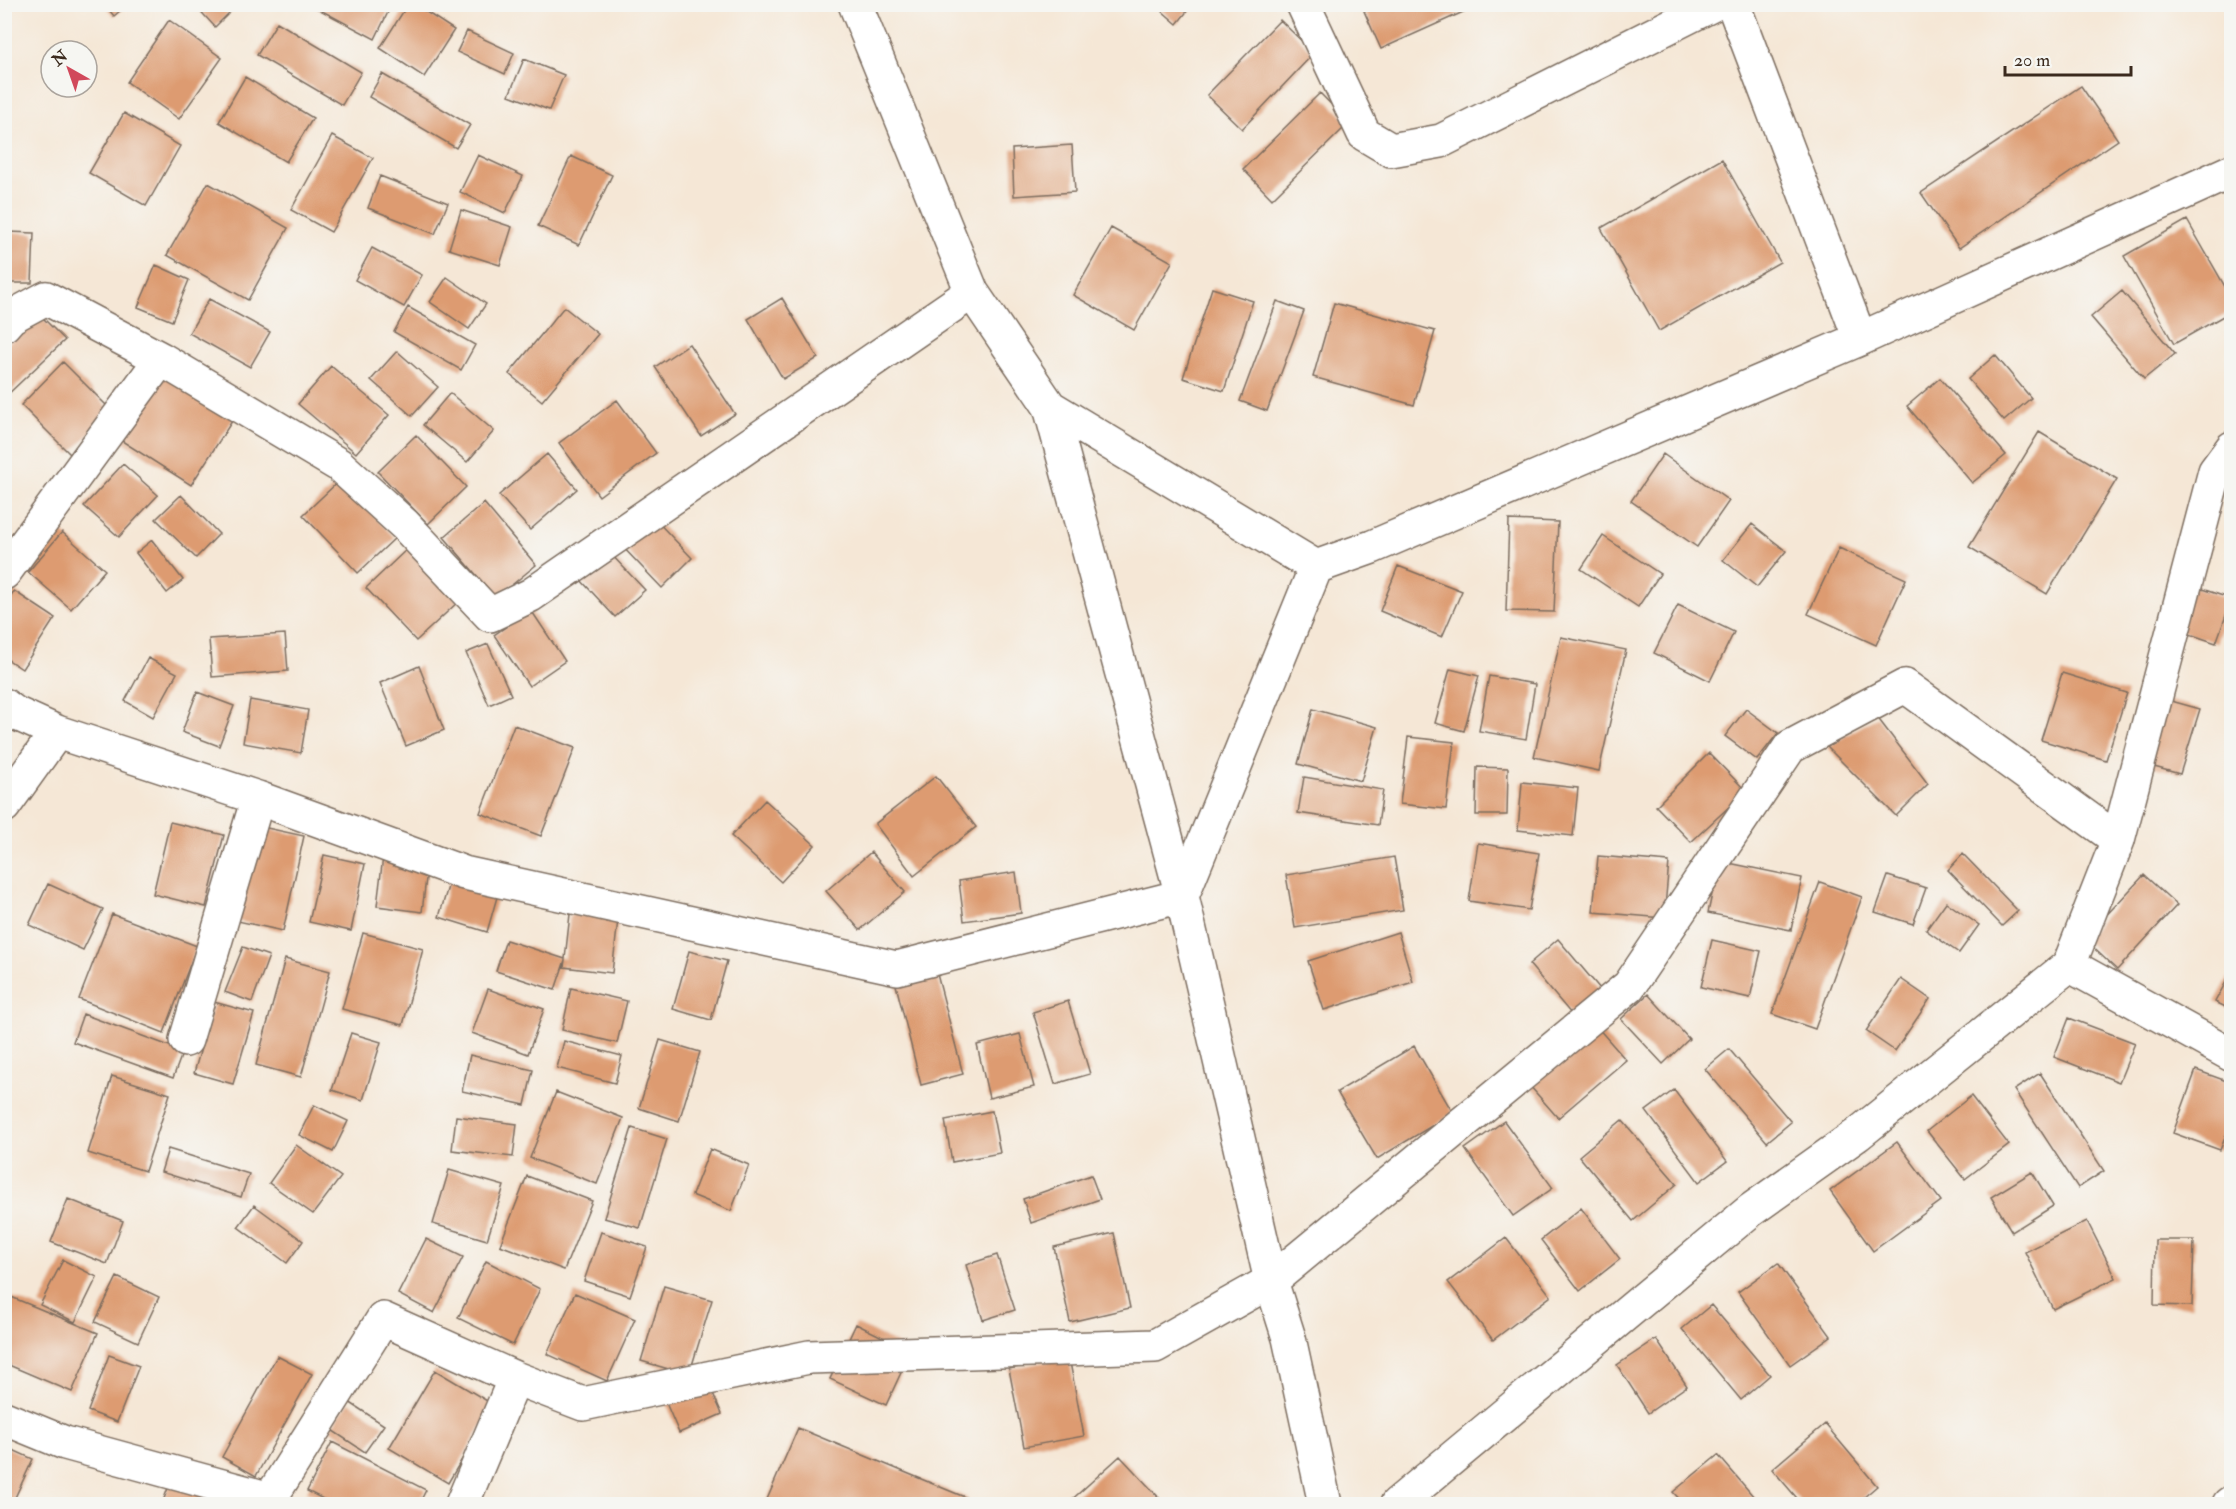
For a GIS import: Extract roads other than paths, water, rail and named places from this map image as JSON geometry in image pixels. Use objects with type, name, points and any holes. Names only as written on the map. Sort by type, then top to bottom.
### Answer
[{"type":"street","points":[[855,4],[972,292],[1050,407],[1182,896],[1272,1281],[1289,1338],[1325,1504]]},
{"type":"street","points":[[1303,4],[1364,134],[1391,150],[1441,141],[1714,4]]},
{"type":"street","points":[[1733,4],[1860,339]]},
{"type":"street","points":[[1182,896],[1316,567],[1372,547],[1860,339],[2232,171]]},
{"type":"street","points":[[4,325],[11,317],[46,298],[161,359],[339,465],[412,532],[490,615],[531,595],[972,292]]},
{"type":"street","points":[[4,573],[161,359]]},
{"type":"street","points":[[1050,407],[1316,567]]},
{"type":"street","points":[[1397,1504],[1751,1210],[1858,1134],[2069,965],[2118,840],[2215,471],[2232,448]]},
{"type":"street","points":[[4,1418],[65,1443],[270,1499],[383,1319],[515,1378],[583,1404],[809,1357],[1155,1346],[1272,1281],[1629,986],[1790,747],[1905,686],[2118,840]]},
{"type":"street","points":[[4,705],[15,713],[57,732],[258,798],[464,873],[897,968],[1182,896]]},
{"type":"street","points":[[4,806],[57,732]]},
{"type":"street","points":[[186,1040],[258,798]]},
{"type":"street","points":[[2069,965],[2232,1055]]},
{"type":"street","points":[[462,1504],[515,1378]]}]
